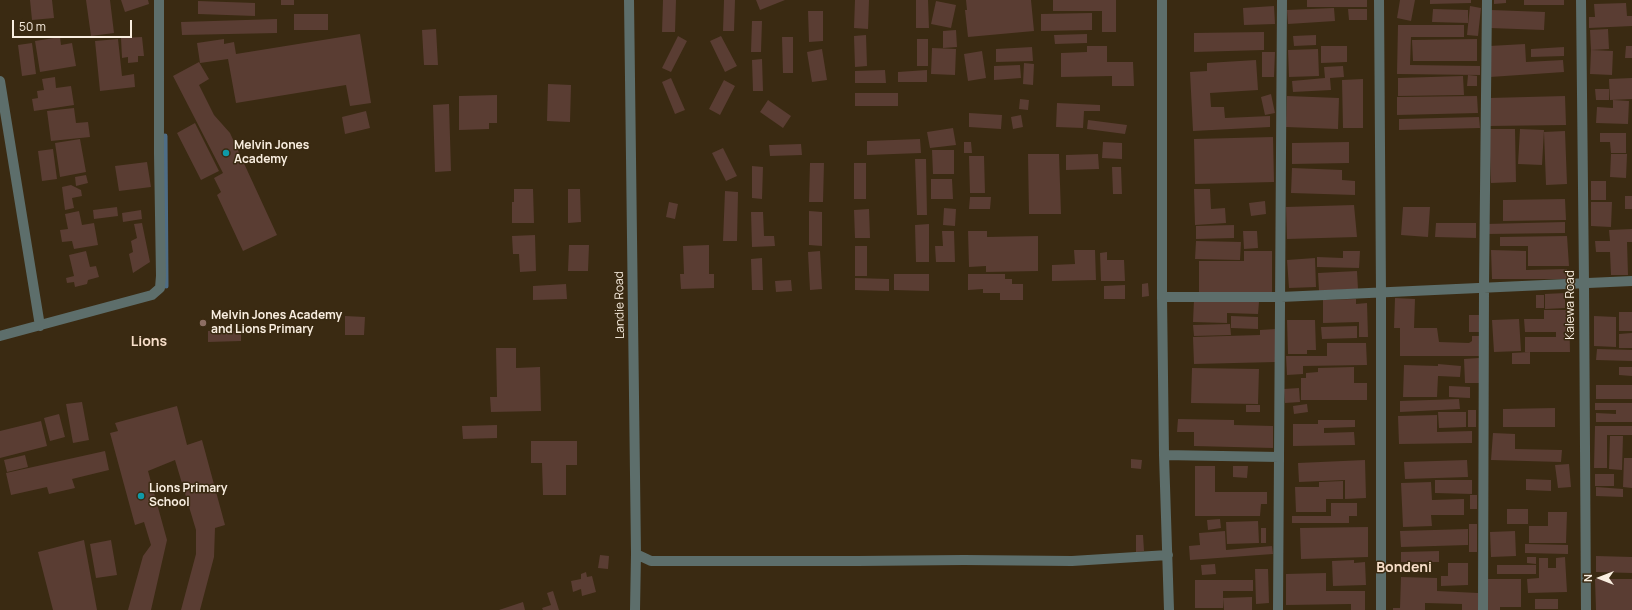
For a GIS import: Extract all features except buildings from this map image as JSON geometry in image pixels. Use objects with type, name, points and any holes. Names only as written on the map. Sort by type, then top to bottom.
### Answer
[{"type":"street","points":[[0,336],[152,295],[160,288],[159,0]]},
{"type":"street","name":"Landie Road","points":[[628,0],[636,554],[635,610]]},
{"type":"street","points":[[1162,0],[1162,297],[1164,455],[1169,610]]},
{"type":"street","points":[[1278,610],[1282,0]]},
{"type":"street","points":[[1379,0],[1381,610]]},
{"type":"street","points":[[1483,610],[1487,0]]},
{"type":"street","name":"Kalewa Road","points":[[1581,0],[1586,610]]},
{"type":"street","points":[[0,81],[40,326]]},
{"type":"street","points":[[1162,297],[1281,297],[1632,280]]},
{"type":"street","points":[[1164,455],[1279,457]]},
{"type":"street","points":[[636,554],[651,561],[857,562],[964,560],[1072,561],[1168,555]]},
{"type":"waterway","points":[[165,136],[166,286]]},
{"type":"place","name":"Melvin Jones Academy","points":[[226,153]]},
{"type":"place","name":"Melvin Jones Academy and Lions Primary","points":[[203,323]]},
{"type":"place","name":"Lions Primary School","points":[[141,496]]},
{"type":"district","name":"Lions","points":[[149,342]]},
{"type":"district","name":"Bondeni","points":[[1404,568]]}]
